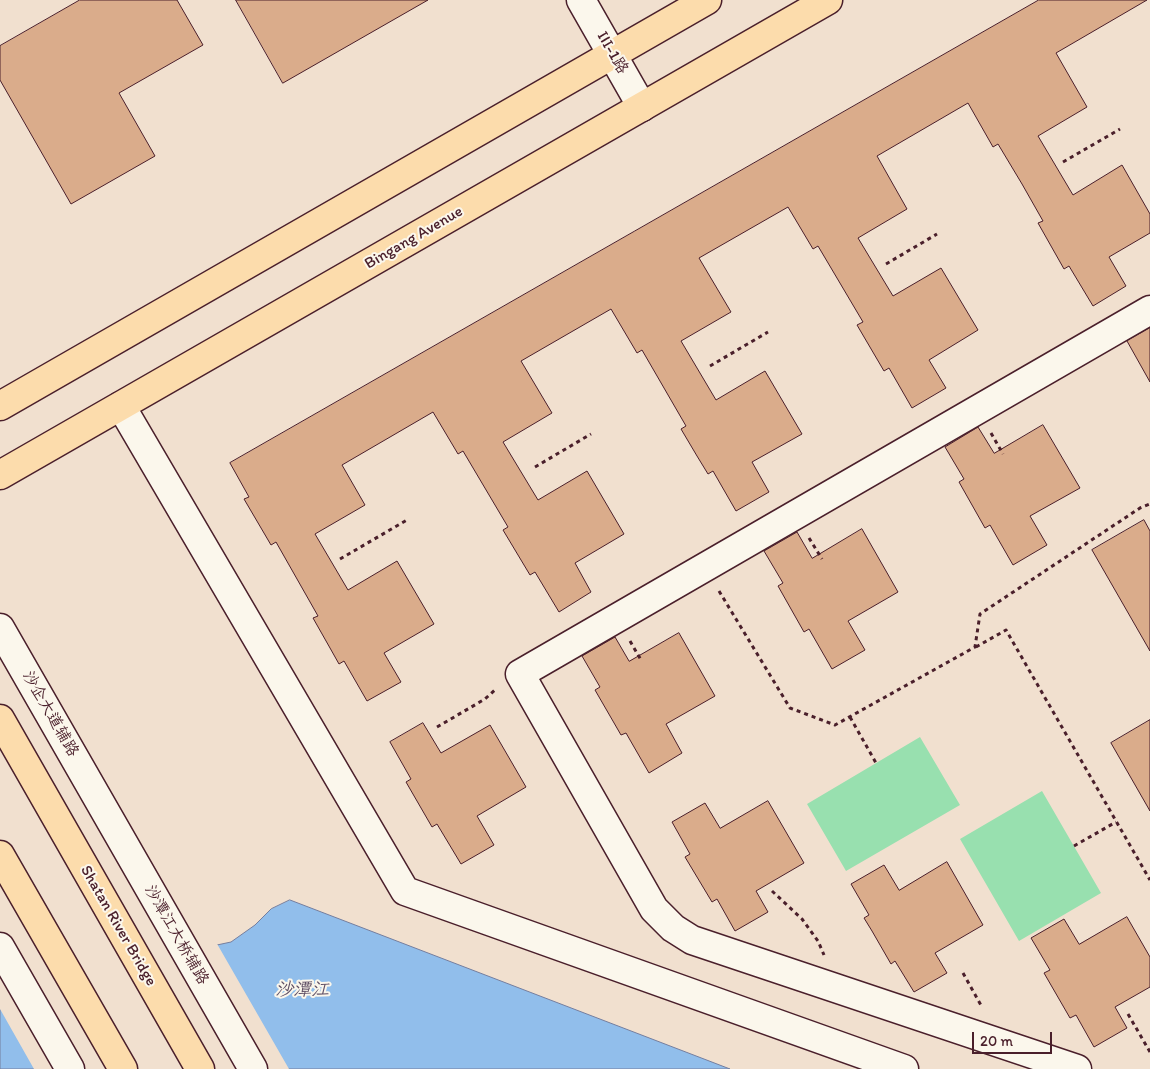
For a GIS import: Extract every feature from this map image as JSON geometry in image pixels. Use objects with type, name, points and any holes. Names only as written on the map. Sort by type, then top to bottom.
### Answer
[{"type":"main road","points":[[0,406],[707,0]]},
{"type":"main road","name":"Bingang Avenue","points":[[0,475],[828,0]]},
{"type":"main road","name":"Shatan River Bridge","points":[[0,719],[200,1069]]},
{"type":"main road","points":[[0,855],[123,1069]]},
{"type":"street","name":"III-1路","points":[[581,0],[642,107]]},
{"type":"street","points":[[1077,1069],[692,940],[674,928],[654,909],[520,674],[1150,310]]},
{"type":"street","points":[[121,406],[405,891],[904,1069]]},
{"type":"street","name":"沙企大道辅路","points":[[0,628],[99,801]]},
{"type":"street","name":"沙潭江大桥辅路","points":[[99,801],[253,1069]]},
{"type":"street","points":[[0,947],[70,1069]]},
{"type":"path","points":[[1063,162],[1120,129]]},
{"type":"path","points":[[886,264],[937,234]]},
{"type":"path","points":[[710,366],[768,332]]},
{"type":"path","points":[[535,467],[591,434]]},
{"type":"path","points":[[975,647],[980,614],[1140,508],[1150,504]]},
{"type":"path","points":[[340,559],[407,520]]},
{"type":"path","points":[[705,567],[790,708],[835,725],[1006,630],[1150,880]]},
{"type":"path","points":[[438,727],[485,700],[502,684]]},
{"type":"path","points":[[850,717],[876,763]]},
{"type":"path","points":[[1074,846],[1116,822]]},
{"type":"path","points":[[772,891],[802,919],[818,940],[827,964],[828,985]]},
{"type":"path","points":[[1128,1014],[1150,1052]]},
{"type":"green space","points":[[920,737],[960,805],[846,871],[807,804]]},
{"type":"green space","points":[[1042,791],[1101,893],[1019,941],[960,839]]},
{"type":"water","name":"沙潭江","points":[[290,900],[730,1069],[0,1069],[0,927],[102,955],[170,955],[231,942],[255,925],[271,909]]},
{"type":"pier","points":[[0,925],[103,952],[169,952],[216,942],[289,1069],[34,1069],[0,1009]]},
{"type":"building","points":[[80,0],[177,0],[203,45],[119,93],[155,156],[71,204],[0,80],[0,46]]},
{"type":"building","points":[[236,0],[428,0],[283,83]]},
{"type":"building","points":[[1039,0],[1147,0],[1056,53],[1087,107],[1038,136],[1073,195],[1122,165],[1150,214],[1150,233],[1109,257],[1126,286],[1093,306],[1069,266],[1064,269],[1038,223],[1043,221],[1022,184],[998,144],[993,147],[968,103],[877,156],[907,209],[858,238],[893,296],[941,268],[978,330],[929,360],[946,388],[912,408],[889,368],[884,371],[857,325],[863,322],[818,246],[813,249],[788,207],[699,258],[731,312],[681,341],[716,400],[765,371],[802,434],[752,462],[769,492],[736,511],[713,471],[708,474],[681,429],[686,426],[642,350],[637,353],[611,309],[521,361],[552,413],[503,442],[538,500],[587,471],[624,534],[575,563],[591,592],[559,612],[535,572],[530,575],[503,530],[508,527],[463,451],[458,454],[433,412],[342,465],[365,505],[315,534],[348,590],[397,561],[434,624],[384,653],[401,682],[367,701],[344,661],[339,664],[313,618],[318,616],[276,542],[271,545],[244,499],[249,497],[230,463]]},
{"type":"building","points":[[1150,328],[1150,382],[1127,341]]},
{"type":"building","points":[[1043,425],[1080,488],[1030,516],[1047,545],[1013,565],[990,525],[985,528],[959,482],[964,479],[945,447],[978,427],[994,453]]},
{"type":"building","points":[[1144,520],[1150,531],[1150,651],[1092,550]]},
{"type":"building","points":[[862,529],[898,592],[848,621],[865,650],[832,669],[809,629],[804,632],[778,586],[783,583],[764,551],[797,532],[812,558]]},
{"type":"building","points":[[679,633],[715,696],[666,724],[682,753],[649,773],[626,733],[621,735],[595,690],[600,687],[582,656],[615,637],[629,661]]},
{"type":"building","points":[[1150,720],[1150,811],[1111,743]]},
{"type":"building","points":[[423,723],[441,753],[490,725],[526,787],[477,816],[494,845],[461,864],[437,824],[432,827],[406,782],[411,779],[390,742]]},
{"type":"building","points":[[768,801],[804,863],[756,891],[768,912],[735,931],[717,899],[712,902],[685,857],[690,854],[672,822],[705,803],[720,828]]},
{"type":"building","points":[[947,862],[983,925],[935,953],[947,973],[914,992],[895,961],[891,964],[864,918],[869,915],[851,884],[884,865],[899,890]]},
{"type":"building","points":[[1127,917],[1150,957],[1150,987],[1115,1007],[1127,1028],[1094,1047],[1076,1015],[1070,1018],[1044,973],[1050,970],[1031,938],[1064,919],[1079,944]]}]
